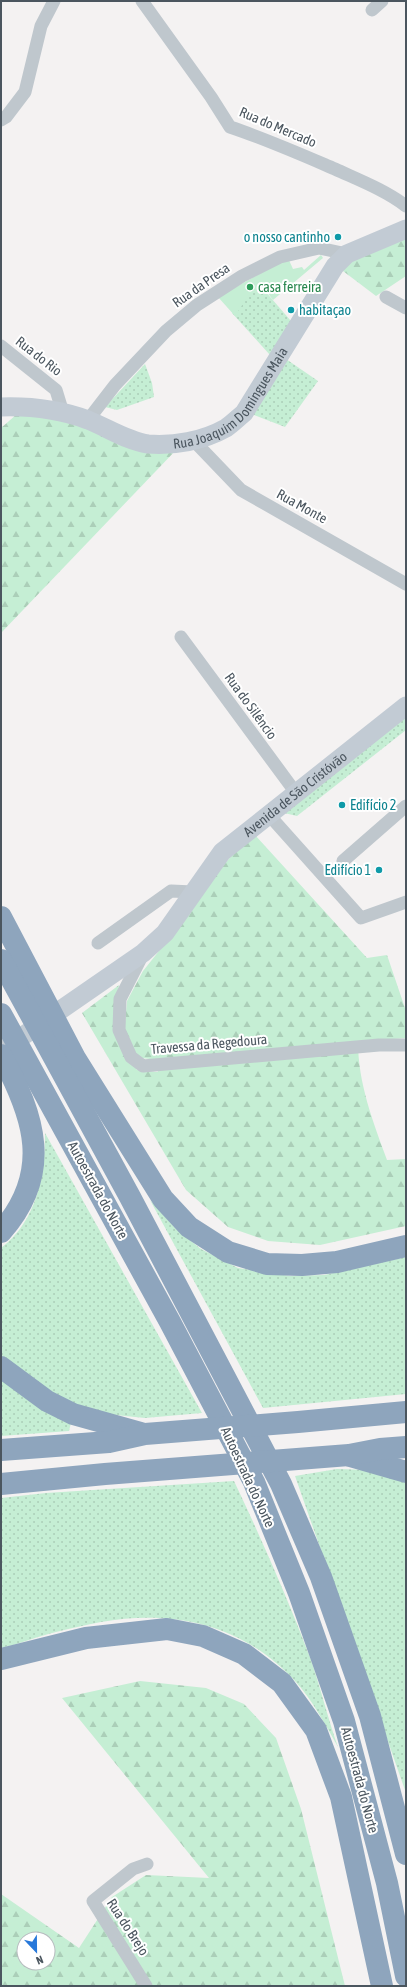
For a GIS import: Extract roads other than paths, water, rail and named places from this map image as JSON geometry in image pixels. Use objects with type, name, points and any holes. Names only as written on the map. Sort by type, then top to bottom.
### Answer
[{"type":"highway","points":[[1,917],[76,1058],[162,1199],[188,1227],[228,1252],[267,1264],[337,1262],[406,1246]]},
{"type":"highway","name":"Autoestrada do Norte","points":[[1,960],[133,1204],[281,1484],[321,1577],[370,1716],[406,1854]]},
{"type":"highway","name":"Autoestrada do Norte","points":[[1,1014],[170,1322],[254,1482],[298,1593],[344,1721],[387,1883],[406,1976]]},
{"type":"highway","points":[[1,1055],[25,1104],[34,1144],[31,1178],[20,1208],[1,1232]]},
{"type":"highway","points":[[1,1367],[47,1401],[73,1414],[145,1434]]},
{"type":"highway","points":[[1,1450],[109,1442],[145,1434],[302,1422],[406,1412]]},
{"type":"highway","points":[[1,1484],[191,1467],[349,1456],[380,1449],[406,1447]]},
{"type":"highway","points":[[349,1456],[406,1472]]},
{"type":"highway","points":[[1,1659],[86,1638],[167,1629],[203,1636],[244,1654],[282,1683],[316,1730],[341,1797],[382,1986]]},
{"type":"main road","name":"Rua Joaquim Domingues Maia","points":[[1,407],[20,407],[63,413],[88,420],[119,434],[148,444],[194,441],[226,428],[244,413],[335,266],[347,254],[406,229]]},
{"type":"main road","name":"Avenida de São Cristóvão","points":[[1,1050],[143,953],[165,933],[222,852],[406,706]]},
{"type":"street","points":[[1,120],[6,117],[25,92],[41,26],[54,1]]},
{"type":"street","name":"Rua do Mercado","points":[[142,1],[211,97],[230,127],[265,138],[392,195],[406,206]]},
{"type":"street","points":[[372,10],[382,1]]},
{"type":"street","name":"Rua da Presa","points":[[88,420],[115,385],[166,331],[197,305],[242,276],[280,257],[319,248],[347,254]]},
{"type":"street","points":[[386,297],[406,308]]},
{"type":"street","name":"Rua do Rio","points":[[1,346],[56,390],[63,413]]},
{"type":"street","name":"Rua Monte","points":[[194,441],[241,490],[406,584]]},
{"type":"street","name":"Rua do Silêncio","points":[[181,637],[296,793]]},
{"type":"street","points":[[343,861],[406,806]]},
{"type":"street","points":[[268,814],[361,918],[406,902]]},
{"type":"street","points":[[98,943],[171,891],[193,892]]},
{"type":"street","name":"Travessa da Regedoura","points":[[143,953],[120,999],[119,1030],[131,1057],[143,1066],[379,1045],[406,1045]]},
{"type":"street","name":"Rua do Brejo","points":[[146,1986],[93,1901],[133,1869],[147,1864]]},
{"type":"place","name":"o nosso cantinho","points":[[338,237]]},
{"type":"place","name":"casa ferreira","points":[[250,287]]},
{"type":"place","name":"habitaçao","points":[[291,310]]},
{"type":"place","name":"Edifício 2","points":[[342,805]]},
{"type":"place","name":"Edifício 1","points":[[379,870]]}]
